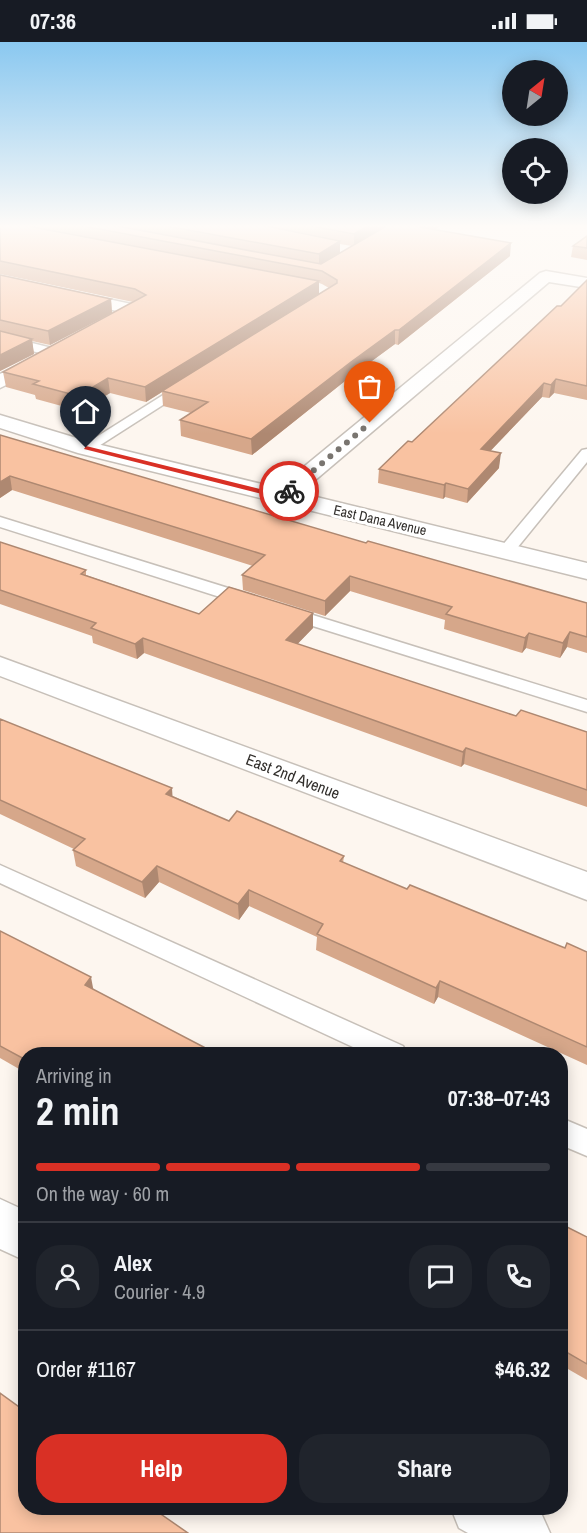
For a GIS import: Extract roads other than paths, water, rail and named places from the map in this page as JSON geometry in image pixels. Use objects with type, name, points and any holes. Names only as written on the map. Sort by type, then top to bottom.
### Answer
[{"type":"street","points":[[64,295],[136,310],[106,326]]},
{"type":"street","points":[[282,497],[524,295]]},
{"type":"street","points":[[0,382],[76,342]]},
{"type":"street","name":"East Dana Avenue","points":[[0,421],[86,448],[587,571]]},
{"type":"street","name":"East 2nd Avenue","points":[[0,666],[587,886]]},
{"type":"street","points":[[0,1222],[18,1233]]},
{"type":"street","points":[[491,1515],[521,1533]]},
{"type":"lane","points":[[0,339],[56,353]]},
{"type":"lane","points":[[86,448],[198,378]]},
{"type":"lane","points":[[507,550],[587,453]]},
{"type":"lane","points":[[0,522],[587,706]]},
{"type":"lane","points":[[0,873],[379,1047]]},
{"type":"lane","points":[[568,1134],[587,1143]]}]
